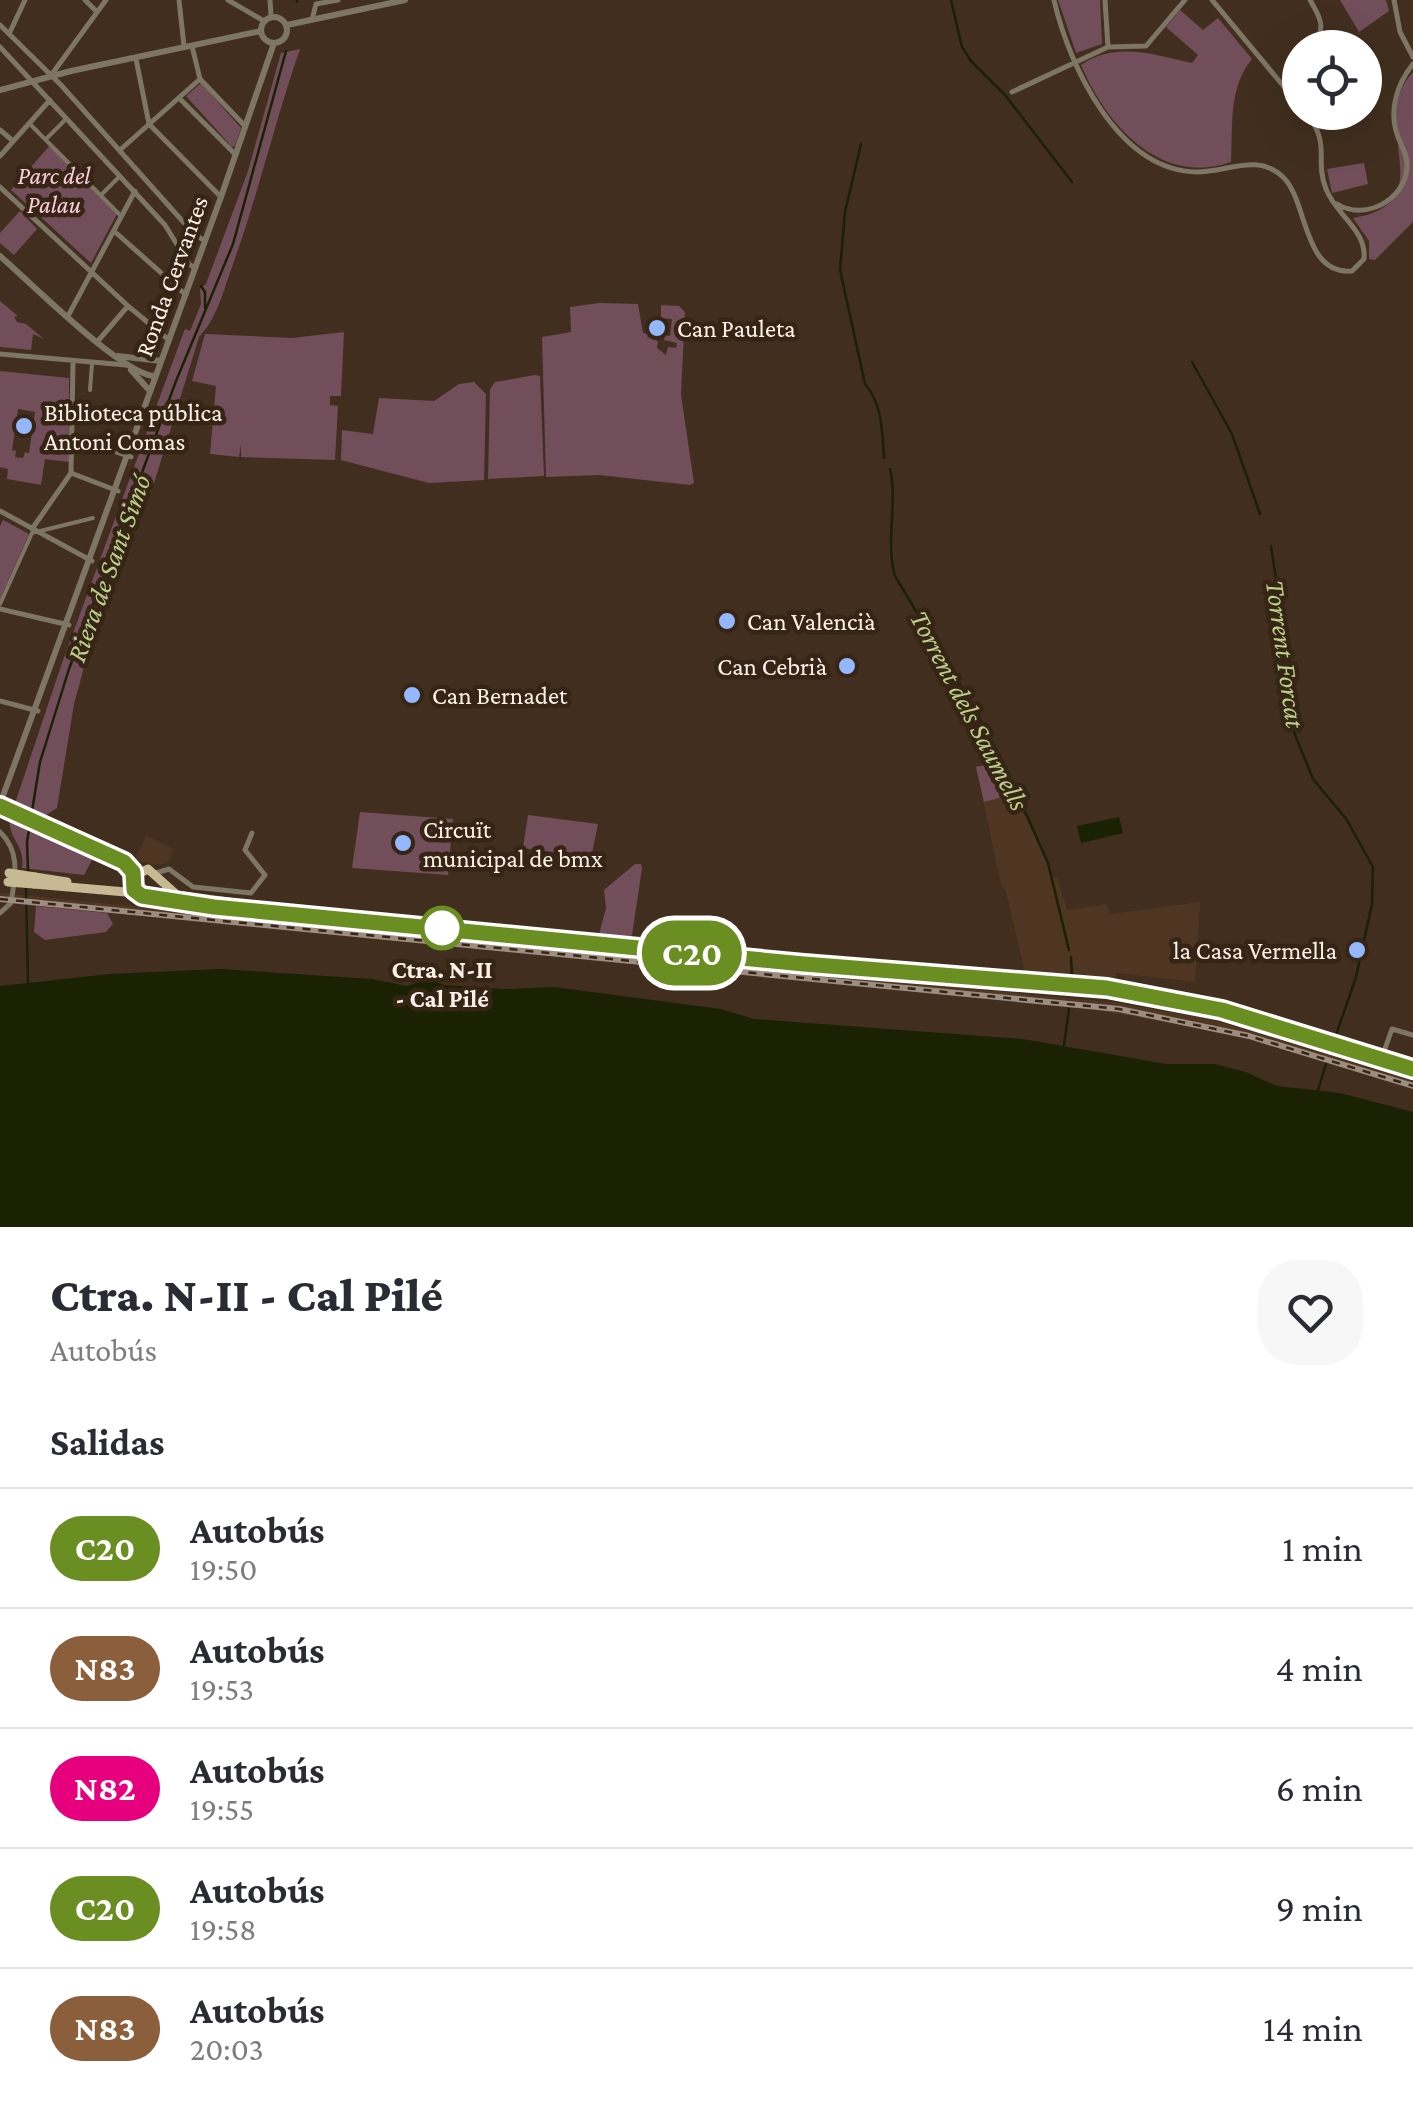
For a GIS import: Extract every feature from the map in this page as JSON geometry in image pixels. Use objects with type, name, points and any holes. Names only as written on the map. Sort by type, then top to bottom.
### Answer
[{"type":"main road","points":[[35,881],[124,886],[144,870],[177,895],[355,918]]},
{"type":"main road","points":[[7,877],[70,888],[137,893],[201,906],[749,959],[1122,990],[1222,1010],[1413,1068]]},
{"type":"main road","points":[[152,896],[158,878]]},
{"type":"main road","points":[[134,879],[137,893]]},
{"type":"street","points":[[9,34],[25,0]]},
{"type":"street","points":[[85,0],[97,12]]},
{"type":"street","points":[[52,75],[106,0]]},
{"type":"street","points":[[179,0],[188,47],[200,78],[245,126]]},
{"type":"street","points":[[228,0],[268,19],[280,18],[287,25]]},
{"type":"street","points":[[270,0],[262,31],[265,38],[274,42],[284,38],[287,25]]},
{"type":"street","points":[[312,20],[316,4],[338,0]]},
{"type":"street","points":[[287,25],[406,0]]},
{"type":"street","points":[[1054,0],[1075,62],[1124,139],[1150,159],[1180,170],[1196,172],[1248,164],[1277,172],[1294,193],[1310,241],[1333,268],[1352,270],[1361,263],[1364,244],[1324,184],[1322,138],[1317,130]]},
{"type":"street","points":[[1105,0],[1108,47]]},
{"type":"street","points":[[1012,92],[1108,47],[1146,46],[1185,0]]},
{"type":"street","points":[[1212,0],[1282,83]]},
{"type":"street","points":[[1310,0],[1321,30]]},
{"type":"street","points":[[1335,202],[1354,212],[1368,211],[1387,200],[1402,182],[1407,163],[1396,130],[1396,90],[1413,60],[1400,32],[1394,0]]},
{"type":"street","points":[[0,25],[52,75],[194,234],[205,241]]},
{"type":"street","points":[[0,90],[52,75],[262,31]]},
{"type":"street","name":"Ronda Cervantes","points":[[0,805],[129,456],[274,42]]},
{"type":"street","points":[[0,47],[166,225],[195,268]]},
{"type":"street","points":[[136,58],[149,124],[221,198]]},
{"type":"street","points":[[120,150],[200,78]]},
{"type":"street","points":[[179,98],[235,154]]},
{"type":"street","points":[[0,156],[50,100]]},
{"type":"street","points":[[47,138],[67,119]]},
{"type":"street","points":[[30,123],[121,216]]},
{"type":"street","points":[[0,130],[14,141]]},
{"type":"street","points":[[101,194],[120,176]]},
{"type":"street","points":[[0,187],[169,340]]},
{"type":"street","points":[[68,316],[134,191]]},
{"type":"street","points":[[114,230],[186,295]]},
{"type":"street","points":[[0,256],[126,365],[150,391]]},
{"type":"street","points":[[97,342],[128,306]]},
{"type":"street","points":[[0,354],[126,365],[147,376],[156,376]]},
{"type":"street","points":[[112,354],[161,361]]},
{"type":"street","points":[[67,624],[0,607],[32,533],[72,473],[73,362]]},
{"type":"street","points":[[90,390],[92,364]]},
{"type":"street","points":[[72,437],[129,456]]},
{"type":"street","points":[[72,473],[116,490]]},
{"type":"street","points":[[0,512],[90,560]]},
{"type":"street","points":[[34,530],[94,518]]},
{"type":"street","points":[[0,701],[36,711]]},
{"type":"street","points":[[0,805],[144,870]]},
{"type":"street","points":[[0,832],[15,854],[7,877],[11,903],[0,913]]},
{"type":"street","points":[[158,878],[169,869],[193,886],[251,893],[265,876],[244,850],[252,834]]},
{"type":"street","points":[[124,862],[134,879]]},
{"type":"street","points":[[1382,1058],[1392,1029],[1413,1035]]},
{"type":"shaded area","points":[[995,763],[1036,835],[1067,910],[1106,904],[1111,914],[1200,902],[1195,982],[1116,973],[1115,979],[1025,972],[1001,885],[976,767]]},
{"type":"shaded area","points":[[1119,817],[1123,833],[1081,843],[1077,826]]},
{"type":"shaded area","points":[[146,836],[174,849],[168,863],[156,865],[135,860]]},
{"type":"shaded area","points":[[0,893],[1119,1003],[1204,1018],[1306,1045],[1413,1079],[1413,1089],[1235,1034],[1084,1008],[0,902]]},
{"type":"shaded area","points":[[220,969],[372,979],[407,986],[429,979],[444,985],[505,989],[554,987],[721,1009],[754,1019],[1023,1039],[1166,1064],[1214,1064],[1277,1086],[1340,1093],[1413,1112],[1413,1227],[0,1227],[0,986],[109,974]]},
{"type":"green space","points":[[1058,0],[1100,0],[1102,44],[1076,53]]},
{"type":"green space","points":[[1340,0],[1386,0],[1389,11],[1358,30]]},
{"type":"green space","points":[[1180,10],[1203,30],[1218,18],[1252,59],[1235,95],[1231,162],[1181,166],[1159,158],[1139,145],[1105,109],[1081,65],[1108,53],[1121,52],[1192,63],[1198,55],[1166,27]]},
{"type":"green space","points":[[300,49],[222,295],[199,337],[155,480],[95,627],[74,704],[57,808],[43,817],[40,833],[93,858],[84,875],[22,868],[10,818],[62,663],[185,329],[190,331],[201,304],[200,289],[206,284],[248,171],[281,53]]},
{"type":"green space","points":[[1413,72],[1413,222],[1375,260],[1369,259],[1369,241],[1353,218],[1375,212],[1395,198],[1400,168],[1397,103]]},
{"type":"green space","points":[[201,83],[241,128],[235,146],[186,96]]},
{"type":"green space","name":"Parc del Palau","points":[[51,144],[117,214],[91,263],[11,190]]},
{"type":"green space","points":[[1364,163],[1368,184],[1332,193],[1327,169]]},
{"type":"green space","points":[[20,211],[37,229],[14,255],[0,243],[0,233]]},
{"type":"green space","points":[[0,301],[18,316],[14,317],[17,322],[26,324],[44,339],[33,334],[31,350],[0,347]]},
{"type":"green space","points":[[638,304],[643,333],[658,341],[657,348],[666,355],[668,347],[676,348],[677,343],[664,340],[665,335],[670,336],[672,319],[661,318],[661,305],[679,306],[685,312],[681,395],[694,483],[599,475],[546,477],[542,337],[571,332],[570,307]]},
{"type":"green space","points":[[344,332],[341,396],[330,396],[330,405],[338,406],[335,460],[241,457],[241,444],[239,457],[210,454],[216,386],[192,381],[205,334],[292,338]]},
{"type":"green space","points":[[0,371],[69,378],[69,462],[45,459],[41,485],[7,479],[8,469],[0,467]],"holes":[[[18,409],[35,412],[29,453],[25,452],[23,458],[15,457],[16,451],[12,450]]]},
{"type":"green space","points":[[540,376],[544,476],[488,479],[490,389],[495,382]]},
{"type":"green space","points":[[474,382],[486,394],[484,480],[429,483],[341,460],[342,430],[373,434],[379,398],[434,401],[459,384]]},
{"type":"green space","points":[[3,520],[29,534],[0,599],[0,526]]},
{"type":"green space","points":[[995,763],[1003,797],[984,802],[976,767]]},
{"type":"green space","name":"Circuït municipal de bmx","points":[[360,812],[453,819],[448,875],[352,868]]},
{"type":"green space","points":[[528,815],[598,824],[591,858],[523,848]]},
{"type":"green space","points":[[635,864],[642,868],[632,935],[628,940],[598,938],[606,908],[604,890]]},
{"type":"green space","points":[[36,906],[107,913],[113,924],[106,932],[45,940],[34,932]]},
{"type":"waterway","name":"Torrent Forcat","points":[[951,0],[962,47],[971,61],[1005,95],[1072,182]]},
{"type":"waterway","name":"Riera de Sant Simó","points":[[28,871],[27,842],[40,762],[69,669],[176,381],[233,244],[286,51]]},
{"type":"waterway","name":"Torrent dels Saumells","points":[[861,144],[845,212],[840,270],[865,384],[878,410],[884,458]]},
{"type":"waterway","points":[[201,286],[205,308]]},
{"type":"waterway","name":"Torrent Forcat","points":[[1192,362],[1232,434],[1260,514]]},
{"type":"waterway","name":"Torrent dels Saumells","points":[[890,469],[895,576],[978,715],[1027,816],[1048,863],[1069,950]]},
{"type":"waterway","name":"Torrent Forcat","points":[[1271,546],[1290,722],[1313,779],[1347,820],[1373,867],[1372,904],[1356,977],[1336,1035]]},
{"type":"waterway","name":"Riera de Sant Simó","points":[[26,889],[28,983]]},
{"type":"waterway","name":"Torrent dels Saumells","points":[[1071,957],[1072,977]]},
{"type":"waterway","points":[[1064,1045],[1069,1009]]},
{"type":"waterway","name":"Torrent Forcat","points":[[1318,1090],[1326,1064]]},
{"type":"railway","points":[[0,899],[1119,1009],[1249,1036],[1413,1086]]},
{"type":"bus line","name":"C20","points":[[0,806],[124,862],[133,872],[134,890],[147,897],[214,907],[749,959],[1107,988],[1222,1010],[1413,1069]]},
{"type":"place","name":"Can Pauleta","points":[[657,328]]},
{"type":"place","name":"Biblioteca pública Antoni Comas","points":[[24,426]]},
{"type":"place","name":"Can Valencià","points":[[727,621]]},
{"type":"place","name":"Can Cebrià","points":[[847,666]]},
{"type":"place","name":"Can Bernadet","points":[[412,695]]},
{"type":"place","name":"Circuït municipal de bmx","points":[[403,843]]},
{"type":"place","name":"Ctra. N-II - Cal Pilé","points":[[442,928]]},
{"type":"place","name":"la Casa Vermella","points":[[1357,950]]}]
